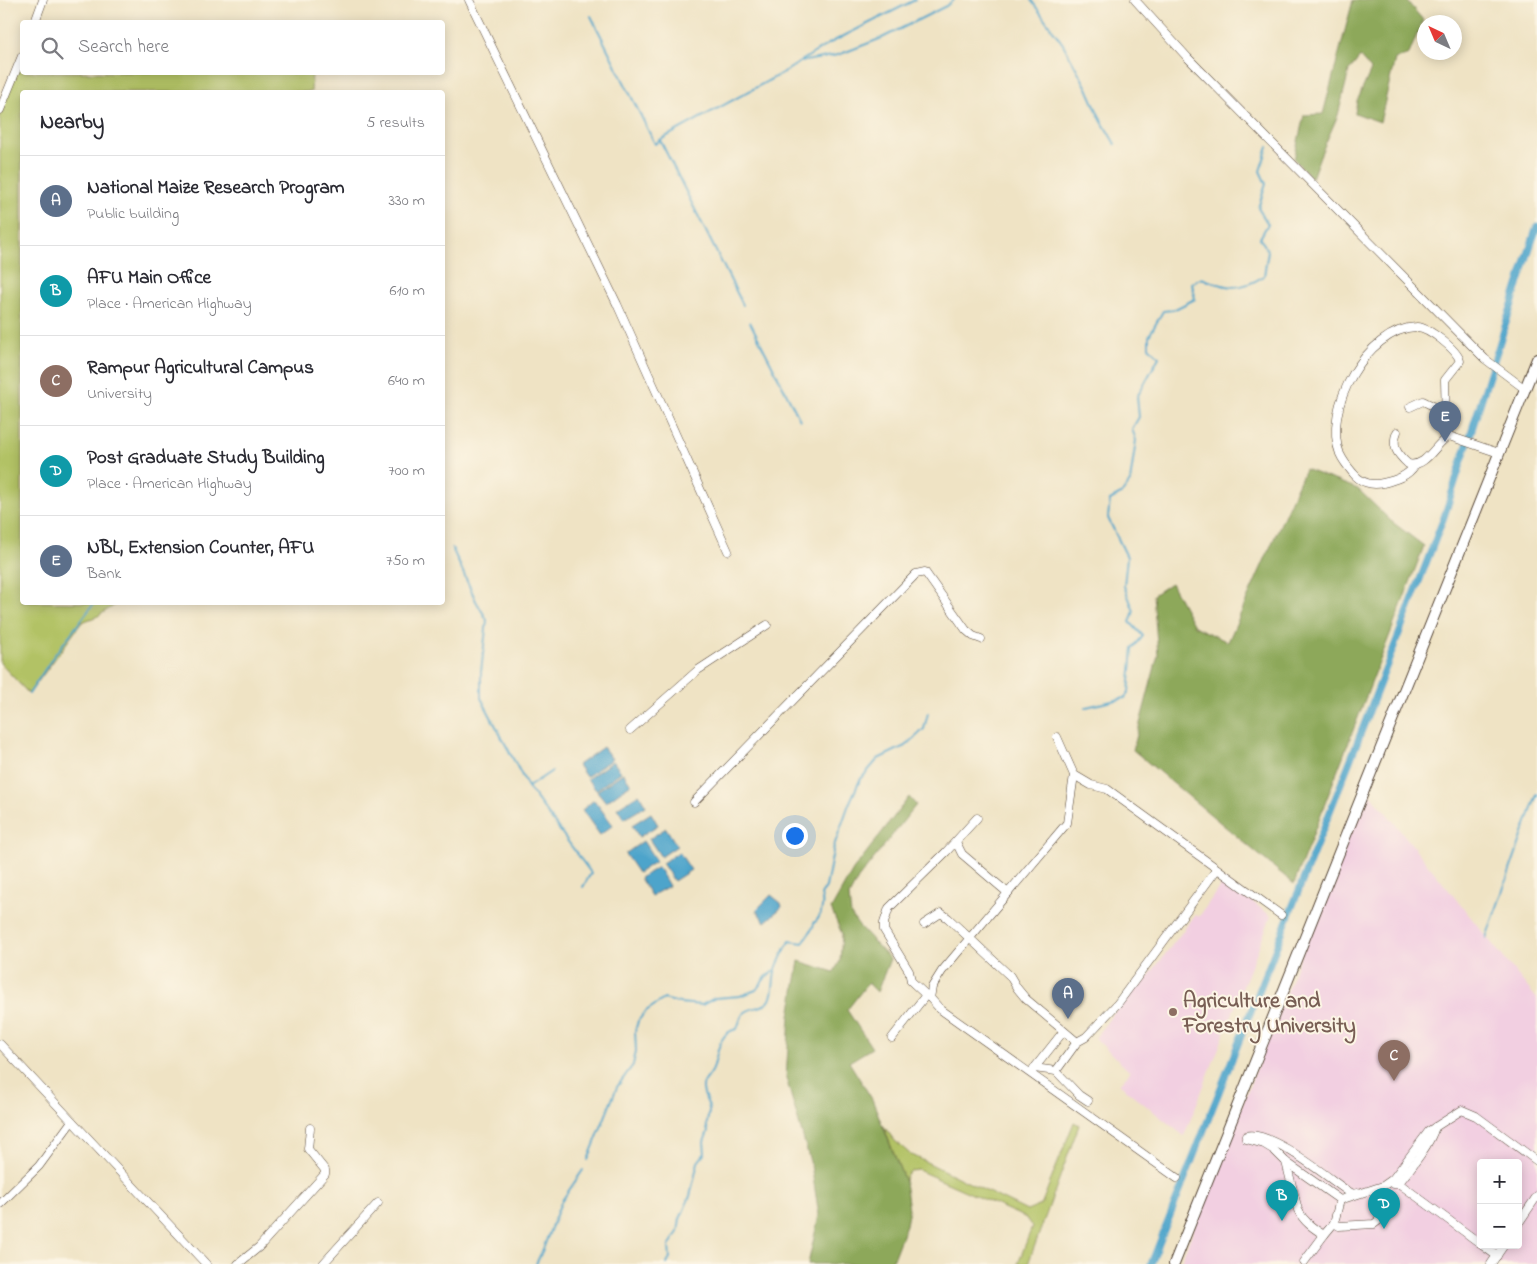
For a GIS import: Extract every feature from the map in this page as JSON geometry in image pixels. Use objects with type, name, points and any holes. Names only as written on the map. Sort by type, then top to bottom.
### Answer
[{"type":"main road","points":[[1174,1264],[1537,359]]},
{"type":"street","points":[[36,20],[43,0]]},
{"type":"street","points":[[469,0],[617,304],[728,551]]},
{"type":"street","points":[[1136,0],[1188,58],[1485,359],[1525,389]]},
{"type":"street","points":[[0,110],[20,61]]},
{"type":"street","points":[[1449,436],[1446,421],[1445,380],[1458,365],[1460,361],[1458,356],[1436,335],[1421,327],[1401,330],[1387,336],[1369,353],[1357,370],[1344,394],[1337,414],[1336,428],[1339,453],[1357,478],[1365,483],[1380,484],[1394,481],[1421,462],[1444,438],[1449,436],[1499,453]]},
{"type":"street","points":[[1410,407],[1423,402],[1428,403],[1438,410],[1446,421]]},
{"type":"street","points":[[1397,432],[1394,444],[1396,449],[1408,464],[1416,465]]},
{"type":"street","points":[[694,802],[916,574],[925,572],[966,630],[974,636],[981,638]]},
{"type":"street","points":[[630,730],[698,670],[767,625]]},
{"type":"street","points":[[892,1038],[928,997],[935,980],[1067,823],[1074,775],[1057,737]]},
{"type":"street","points":[[1074,775],[1091,785],[1107,789],[1281,915]]},
{"type":"street","points":[[977,818],[956,842],[889,908],[884,923],[884,930],[909,971],[911,981],[940,1009],[1032,1070],[1177,1178]]},
{"type":"street","points":[[956,842],[962,854],[1008,893]]},
{"type":"street","points":[[1056,1070],[1077,1042],[1086,1036],[1118,1003],[1217,869]]},
{"type":"street","points":[[924,924],[941,913],[1010,976],[1026,999],[1077,1042]]},
{"type":"street","points":[[1032,1070],[1063,1032]]},
{"type":"street","points":[[0,1044],[204,1263]]},
{"type":"street","points":[[1032,1070],[1056,1070],[1079,1095],[1088,1101]]},
{"type":"street","points":[[1340,1200],[1286,1162],[1274,1150],[1264,1144],[1246,1138],[1252,1134],[1272,1141],[1353,1194],[1372,1190],[1396,1181],[1429,1131],[1462,1110],[1476,1116],[1537,1161]]},
{"type":"street","points":[[0,1204],[39,1166],[72,1121]]},
{"type":"street","points":[[238,1264],[260,1246],[324,1174],[325,1170],[308,1149],[310,1128]]},
{"type":"street","points":[[1286,1162],[1302,1217],[1309,1225],[1324,1235]]},
{"type":"street","points":[[1396,1181],[1477,1242]]},
{"type":"street","points":[[1334,1223],[1339,1226],[1374,1224],[1378,1221],[1382,1216],[1382,1212],[1372,1190]]},
{"type":"street","points":[[1340,1200],[1364,1191]]},
{"type":"street","points":[[1522,1218],[1537,1196]]},
{"type":"street","points":[[1304,1262],[1334,1223],[1340,1200]]},
{"type":"street","points":[[323,1264],[378,1203]]},
{"type":"street","points":[[1487,1249],[1497,1256]]},
{"type":"street","points":[[1491,1264],[1501,1249]]},
{"type":"shaded area","points":[[1366,788],[1537,999],[1537,1264],[1180,1264]]},
{"type":"shaded area","name":"Agriculture and Forestry University","points":[[1224,880],[1271,916],[1184,1136],[1119,1084],[1130,1072],[1095,1038],[1136,983],[1141,986],[1195,915],[1199,917]]},
{"type":"green space","points":[[1353,0],[1406,0],[1419,15],[1417,15],[1417,35],[1409,54],[1395,59],[1380,122],[1355,113],[1357,101],[1371,70],[1360,57],[1349,71],[1338,115],[1312,178],[1294,159],[1304,115],[1323,114]]},
{"type":"green space","points":[[20,57],[20,75],[312,75],[311,90],[20,90],[20,605],[115,605],[98,616],[82,622],[29,694],[0,663],[0,106]]},
{"type":"green space","points":[[1305,469],[1358,489],[1391,521],[1424,546],[1294,884],[1133,750],[1158,655],[1153,595],[1171,583],[1194,626],[1228,642]]},
{"type":"green space","points":[[909,797],[916,805],[858,879],[849,896],[851,915],[890,959],[877,992],[868,983],[847,1010],[872,1048],[849,1062],[872,1099],[905,1182],[909,1209],[906,1225],[891,1264],[808,1264],[819,1215],[811,1165],[786,1078],[790,1016],[799,961],[834,972],[840,961],[842,934],[831,909],[853,870]]},
{"type":"green space","points":[[1074,1122],[1079,1125],[1028,1264],[1018,1264],[1032,1227],[1026,1218],[918,1170],[911,1171],[906,1175],[905,1182],[883,1125],[894,1140],[910,1154],[1027,1211],[1041,1205]]},
{"type":"water","points":[[603,747],[612,759],[586,777],[578,765]]},
{"type":"water","points":[[613,761],[621,772],[596,790],[587,779]]},
{"type":"water","points":[[623,773],[631,784],[606,802],[597,791]]},
{"type":"water","points":[[639,794],[646,806],[624,819],[617,808]]},
{"type":"water","points":[[594,800],[613,825],[600,835],[582,810]]},
{"type":"water","points":[[651,813],[658,825],[639,837],[632,825]]},
{"type":"water","points":[[666,828],[677,846],[661,857],[649,839]]},
{"type":"water","points":[[643,841],[656,861],[638,873],[625,854]]},
{"type":"water","points":[[679,852],[691,870],[674,881],[662,863]]},
{"type":"water","points":[[658,867],[669,886],[651,896],[640,878]]},
{"type":"water","points":[[771,895],[781,903],[782,907],[765,922],[756,910]]},
{"type":"waterway","points":[[801,61],[830,43],[915,0]]},
{"type":"waterway","points":[[743,305],[660,140],[800,62],[838,55],[882,38],[946,6],[954,0]]},
{"type":"waterway","points":[[1031,0],[1063,44],[1115,144]]},
{"type":"waterway","points":[[591,16],[655,144],[660,140]]},
{"type":"waterway","points":[[1086,707],[1125,698],[1129,692],[1133,648],[1143,636],[1130,622],[1134,611],[1124,586],[1127,557],[1108,518],[1110,500],[1121,494],[1130,482],[1136,440],[1132,429],[1139,417],[1137,397],[1159,357],[1149,347],[1149,336],[1163,311],[1173,310],[1195,299],[1192,283],[1201,278],[1233,287],[1247,284],[1264,276],[1268,251],[1260,238],[1268,224],[1258,208],[1266,184],[1260,171],[1268,147]]},
{"type":"waterway","points":[[1151,1264],[1350,761],[1444,517],[1537,226]]},
{"type":"waterway","points":[[750,322],[800,420]]},
{"type":"waterway","points":[[452,548],[476,601],[487,620],[481,672],[481,698],[528,787],[591,873],[583,887]]},
{"type":"waterway","points":[[29,694],[53,657],[93,605]]},
{"type":"waterway","points":[[667,1264],[670,1258],[669,1246],[678,1232],[680,1219],[690,1196],[698,1162],[705,1153],[704,1142],[708,1131],[709,1108],[703,1092],[703,1086],[713,1069],[722,1039],[726,1034],[737,1029],[740,1019],[746,1011],[768,1003],[772,994],[776,970],[788,944],[790,941],[803,943],[821,914],[821,895],[826,887],[834,846],[860,780],[878,759],[907,745],[924,729],[928,713]]},
{"type":"waterway","points":[[528,787],[552,771]]},
{"type":"waterway","points":[[1486,938],[1537,794]]},
{"type":"waterway","points":[[588,1160],[617,1087],[633,1065],[636,1051],[635,1031],[638,1021],[646,1011],[664,999],[679,1003],[702,1005],[715,998],[740,996],[756,990],[766,977],[775,970]]},
{"type":"waterway","points":[[536,1264],[561,1202],[583,1170]]},
{"type":"place","name":"NBL, Extension Counter, AFU","points":[[1445,442]]},
{"type":"place","name":"Agriculture and Forestry University","points":[[1173,1012]]},
{"type":"place","name":"National Maize Research Program","points":[[1068,1019]]},
{"type":"place","name":"Rampur Agricultural Campus","points":[[1394,1081]]},
{"type":"place","name":"AFU Main Office","points":[[1282,1221]]},
{"type":"place","name":"Post Graduate Study Building","points":[[1384,1229]]}]
